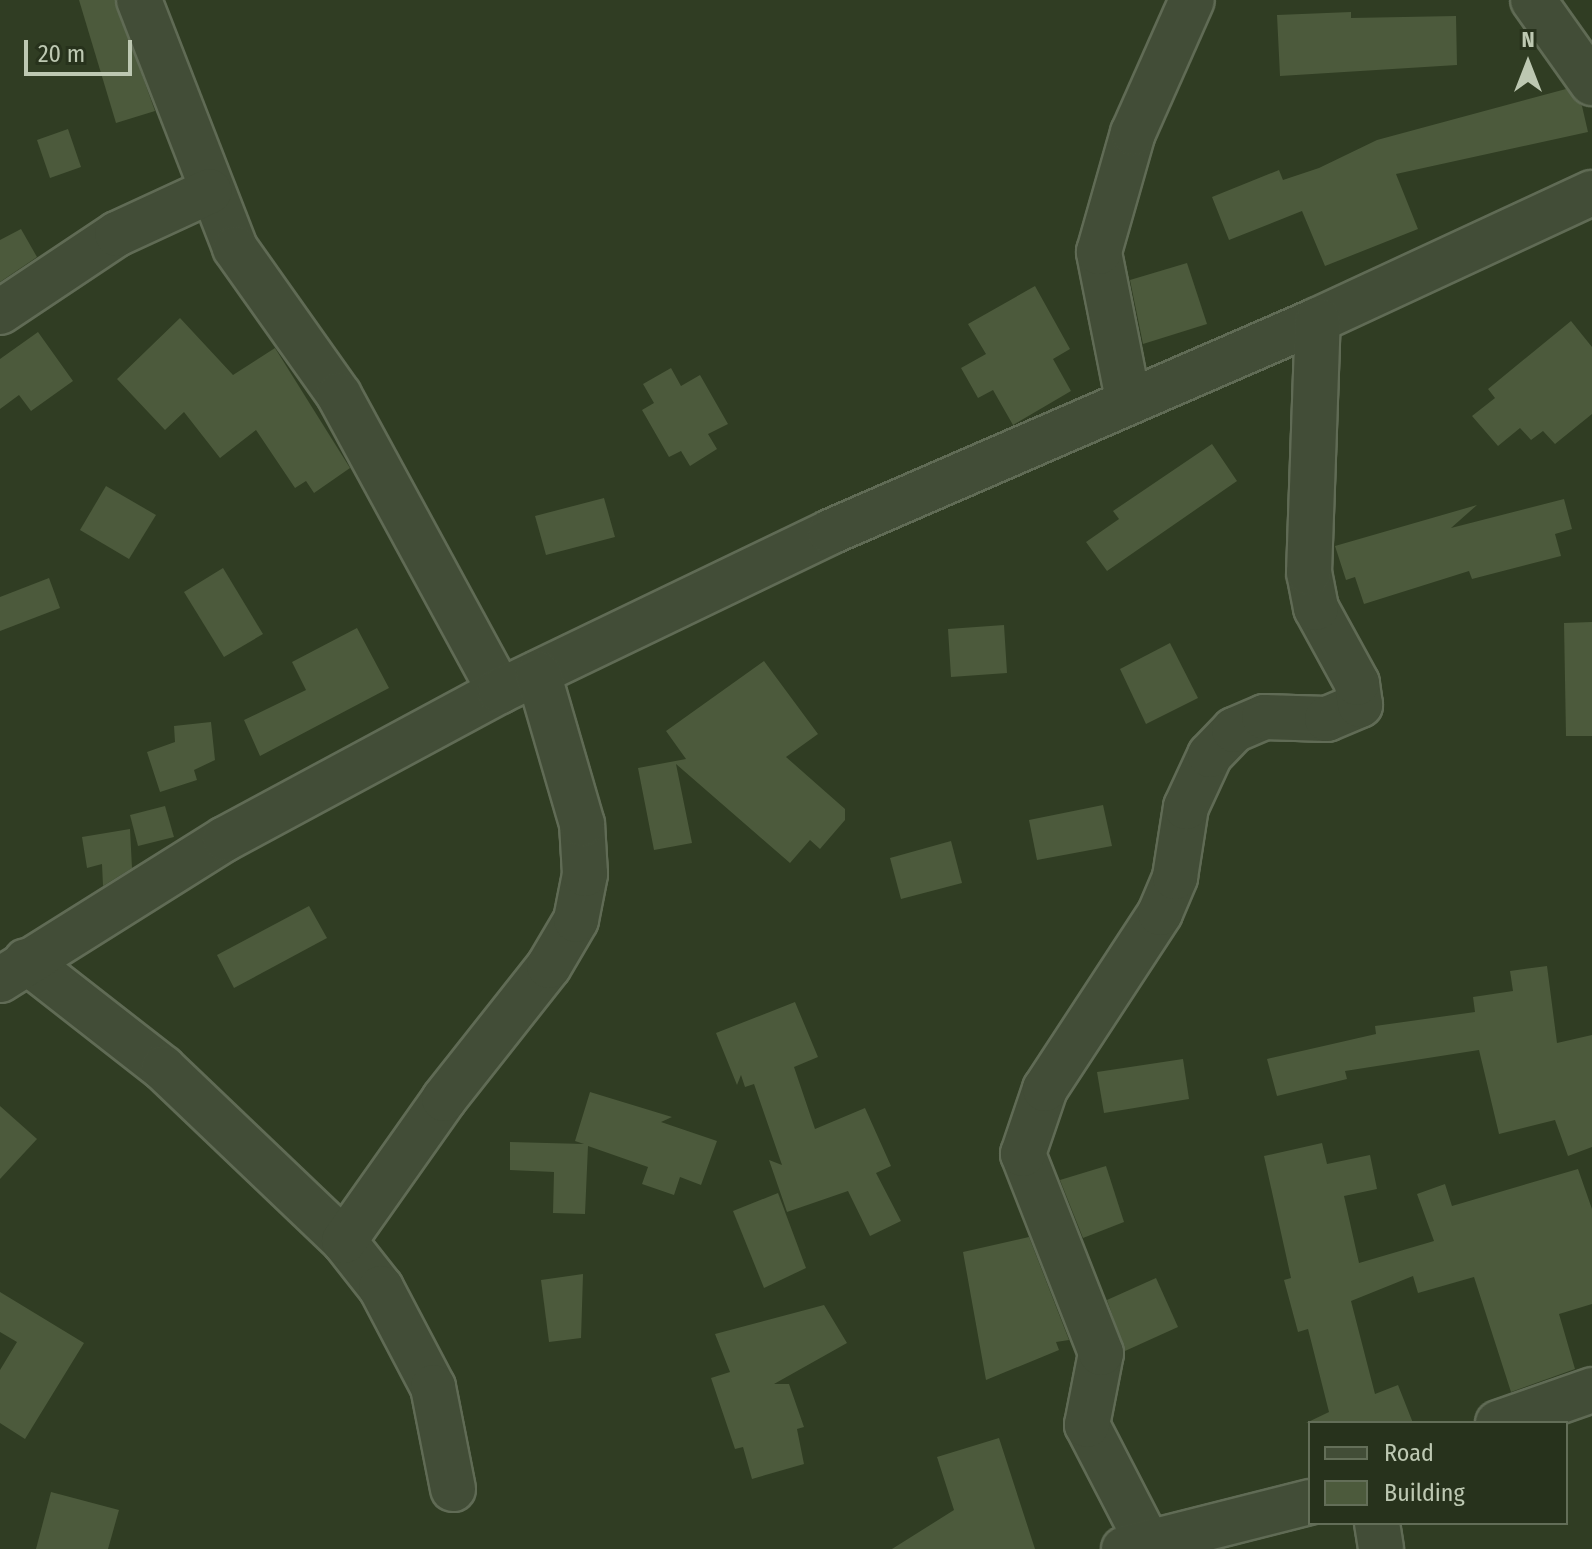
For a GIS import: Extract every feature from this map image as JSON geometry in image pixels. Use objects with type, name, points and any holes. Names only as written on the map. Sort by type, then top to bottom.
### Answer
[{"type":"street","points":[[139,0],[210,191],[235,248],[339,395],[519,682],[582,824],[585,874],[576,920],[549,966],[444,1099],[344,1241]]},
{"type":"street","points":[[1128,399],[1099,252],[1133,133],[1192,0]]},
{"type":"street","points":[[1533,0],[1592,83]]},
{"type":"street","points":[[0,312],[117,234],[210,191]]},
{"type":"street","points":[[453,1489],[433,1387],[381,1288],[344,1241],[163,1068],[13,970],[225,839],[519,682],[830,532],[1128,399],[1318,320],[1592,193]]},
{"type":"street","points":[[1308,1502],[1136,1545],[1087,1425],[1101,1353],[1023,1154],[1045,1089],[1160,913],[1175,877],[1186,807],[1210,755],[1234,730],[1264,717],[1327,719],[1360,705],[1357,683],[1316,608],[1309,573],[1318,320]]},
{"type":"street","points":[[1504,1421],[1592,1390]]},
{"type":"street","points":[[1377,1525],[1381,1549]]},
{"type":"building","points":[[79,0],[115,0],[155,111],[116,123]]},
{"type":"building","points":[[1351,12],[1351,18],[1456,16],[1457,65],[1280,76],[1277,15]]},
{"type":"building","points":[[1566,89],[1582,106],[1588,132],[1396,174],[1418,229],[1325,266],[1302,211],[1229,240],[1212,197],[1279,170],[1283,180],[1319,168],[1377,140]]},
{"type":"building","points":[[68,129],[81,167],[50,178],[37,140]]},
{"type":"building","points":[[21,229],[37,257],[0,282],[0,240]]},
{"type":"building","points":[[1187,263],[1207,324],[1143,344],[1130,280]]},
{"type":"building","points":[[1035,286],[1070,349],[1053,359],[1071,391],[1013,425],[993,390],[978,398],[961,368],[986,354],[968,324]]},
{"type":"building","points":[[180,318],[233,375],[275,348],[350,468],[314,493],[306,481],[295,488],[256,430],[220,458],[184,412],[165,430],[117,379]]},
{"type":"building","points":[[1571,321],[1592,347],[1592,414],[1555,444],[1543,431],[1531,440],[1520,428],[1498,446],[1472,416],[1495,398],[1488,389]]},
{"type":"building","points":[[38,332],[73,381],[31,411],[19,395],[0,409],[0,359]]},
{"type":"building","points":[[671,368],[681,386],[700,375],[728,424],[708,434],[717,449],[690,466],[681,451],[669,457],[642,410],[654,403],[643,384]]},
{"type":"building","points":[[1212,444],[1237,481],[1107,571],[1086,542],[1119,519],[1113,511]]},
{"type":"building","points":[[106,486],[156,515],[129,559],[80,530]]},
{"type":"building","points":[[604,498],[615,537],[546,555],[535,516]]},
{"type":"building","points":[[1564,499],[1572,529],[1555,534],[1561,556],[1472,579],[1469,571],[1364,604],[1355,577],[1346,580],[1335,546],[1477,505],[1451,528]]},
{"type":"building","points":[[223,568],[263,634],[224,657],[184,592]]},
{"type":"building","points":[[49,578],[60,608],[0,631],[0,597]]},
{"type":"building","points":[[1592,622],[1592,736],[1566,736],[1564,623]]},
{"type":"building","points":[[1004,625],[1007,673],[951,677],[948,629]]},
{"type":"building","points":[[357,628],[389,688],[260,756],[244,720],[306,690],[292,662]]},
{"type":"building","points":[[1170,643],[1198,698],[1146,724],[1120,669]]},
{"type":"building","points":[[764,661],[818,734],[786,757],[845,809],[845,820],[820,849],[810,840],[790,863],[676,764],[692,843],[654,850],[638,768],[686,759],[666,731]]},
{"type":"building","points":[[211,722],[215,760],[194,770],[197,780],[160,792],[147,752],[175,742],[174,726]]},
{"type":"building","points":[[1103,805],[1112,846],[1037,860],[1029,820]]},
{"type":"building","points":[[165,806],[174,837],[138,846],[130,815]]},
{"type":"building","points":[[130,829],[132,868],[103,886],[102,864],[87,868],[82,837]]},
{"type":"building","points":[[951,841],[962,883],[901,899],[890,858]]},
{"type":"building","points":[[309,906],[327,938],[234,988],[217,955]]},
{"type":"building","points":[[1547,966],[1557,1043],[1592,1035],[1592,1147],[1568,1156],[1555,1120],[1499,1134],[1479,1050],[1345,1071],[1347,1079],[1277,1096],[1267,1059],[1376,1034],[1375,1026],[1475,1012],[1473,997],[1513,991],[1510,971]]},
{"type":"building","points":[[795,1002],[818,1057],[794,1067],[815,1129],[865,1108],[891,1166],[876,1173],[901,1221],[870,1236],[848,1191],[787,1212],[769,1160],[782,1165],[754,1084],[745,1087],[741,1075],[737,1085],[716,1033]]},
{"type":"building","points":[[1183,1059],[1189,1099],[1104,1113],[1097,1072]]},
{"type":"building","points":[[590,1092],[672,1117],[661,1122],[717,1141],[701,1185],[680,1177],[674,1195],[642,1184],[648,1167],[588,1146],[585,1214],[553,1213],[554,1172],[510,1170],[510,1142],[584,1144],[575,1141]]},
{"type":"building","points":[[0,1106],[37,1139],[0,1179]]},
{"type":"building","points":[[1322,1143],[1327,1164],[1370,1155],[1377,1189],[1344,1196],[1359,1263],[1434,1241],[1417,1194],[1445,1184],[1452,1206],[1578,1169],[1592,1209],[1592,1304],[1559,1314],[1575,1369],[1511,1392],[1474,1277],[1418,1293],[1413,1276],[1351,1301],[1375,1394],[1398,1385],[1412,1421],[1310,1421],[1329,1412],[1308,1329],[1298,1332],[1284,1280],[1291,1278],[1264,1156]]},
{"type":"building","points":[[1106,1166],[1124,1222],[1083,1238],[1060,1180]]},
{"type":"building","points":[[778,1193],[806,1268],[764,1288],[733,1211]]},
{"type":"building","points":[[1029,1237],[1069,1340],[1056,1342],[1059,1350],[986,1380],[963,1252]]},
{"type":"building","points":[[583,1274],[581,1338],[549,1342],[541,1280]]},
{"type":"building","points":[[1156,1278],[1178,1327],[1125,1351],[1107,1300]]},
{"type":"building","points":[[0,1292],[84,1343],[25,1439],[0,1423],[0,1370],[17,1342],[0,1332]]},
{"type":"building","points":[[824,1305],[847,1343],[774,1384],[789,1384],[804,1427],[797,1429],[804,1464],[752,1479],[743,1447],[735,1449],[711,1378],[730,1372],[715,1334]]},
{"type":"building","points":[[999,1438],[1035,1549],[892,1549],[954,1510],[937,1457]]},
{"type":"building","points":[[51,1492],[119,1510],[108,1549],[36,1549]]}]
